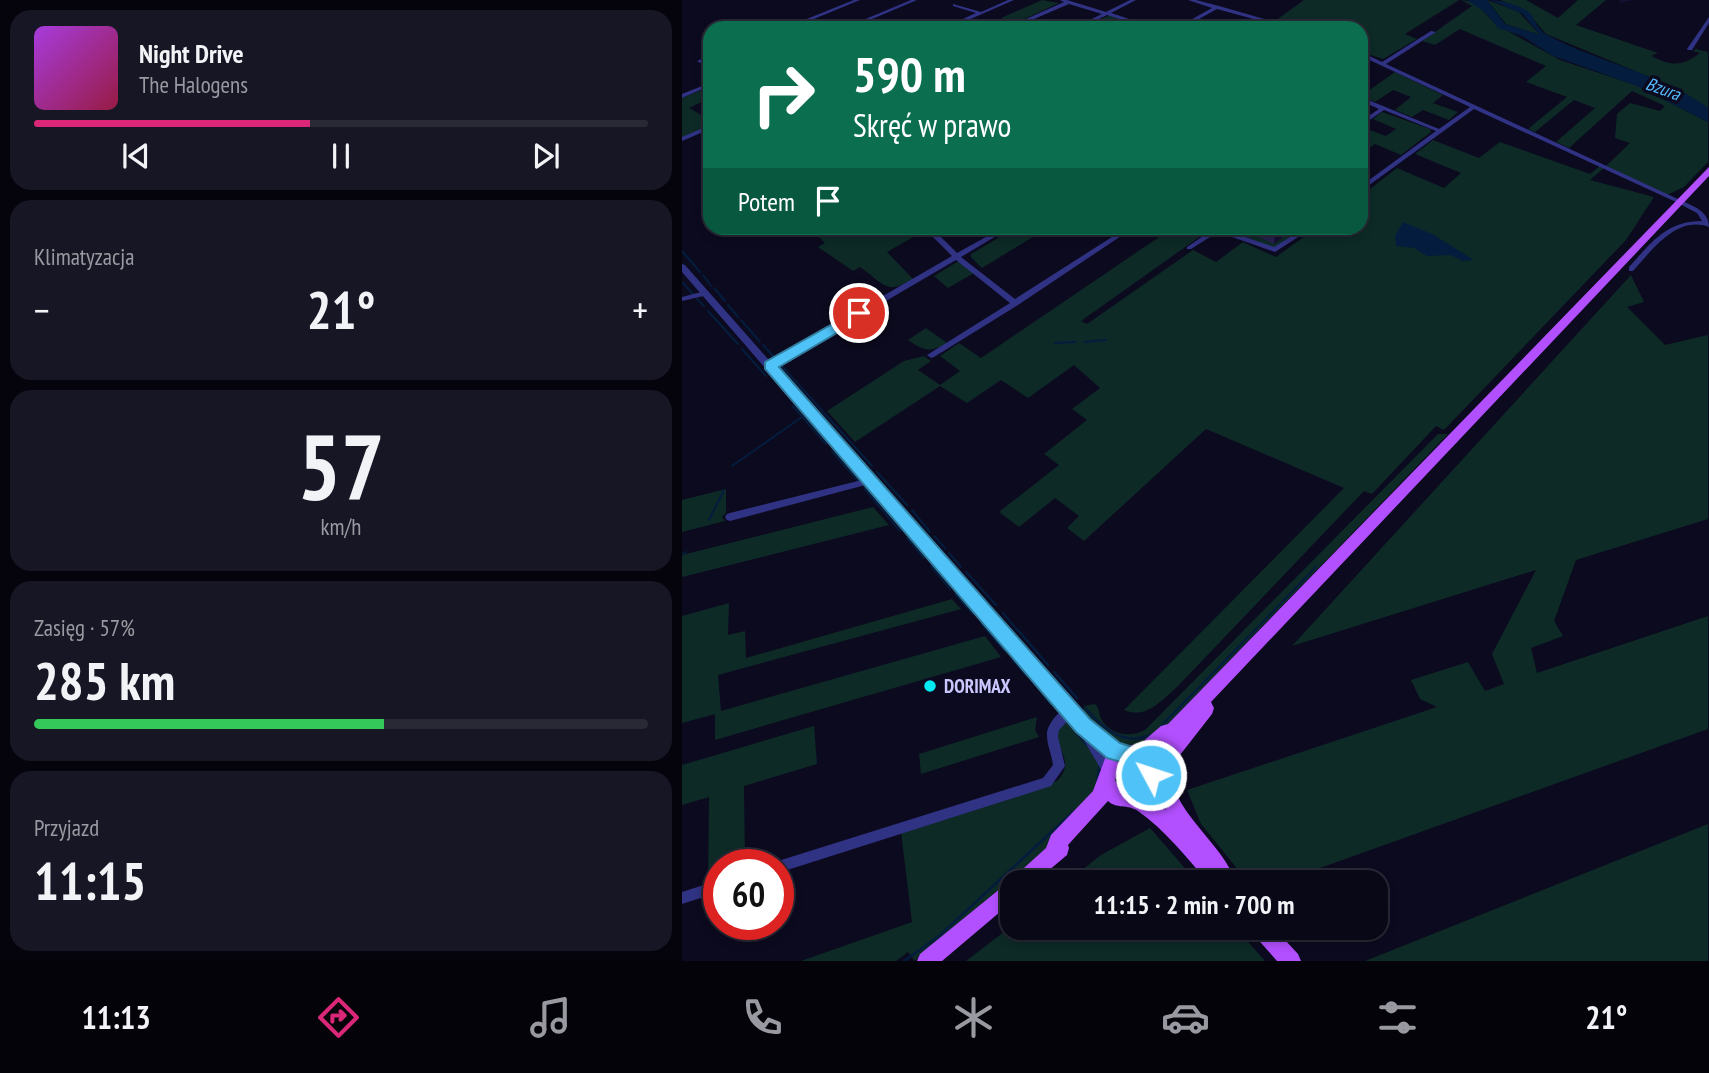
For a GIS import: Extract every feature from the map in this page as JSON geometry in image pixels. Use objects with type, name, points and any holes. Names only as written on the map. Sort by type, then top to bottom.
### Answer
[{"type":"main road","points":[[1054,851],[1058,842],[1098,800],[1107,776],[1136,759],[1177,726],[1709,170]]},
{"type":"main road","points":[[1220,870],[1166,797],[1162,779],[1169,755],[1219,692],[1227,673]]},
{"type":"main road","points":[[1135,795],[1136,759]]},
{"type":"main road","points":[[1107,776],[1110,792],[1135,795],[1173,828],[1210,870]]},
{"type":"main road","points":[[1033,870],[1103,808],[1135,795]]},
{"type":"main road","points":[[927,961],[1000,899]]},
{"type":"main road","points":[[1272,940],[1291,961]]},
{"type":"street","points":[[805,21],[858,0]]},
{"type":"street","points":[[864,21],[915,0]]},
{"type":"street","points":[[961,21],[1012,0]]},
{"type":"street","points":[[1091,21],[1134,0]]},
{"type":"street","points":[[1190,0],[1202,1],[1268,21]]},
{"type":"street","points":[[1024,21],[1065,1],[1133,21]]},
{"type":"street","points":[[955,5],[980,13]]},
{"type":"street","points":[[1192,21],[1217,7]]},
{"type":"street","points":[[1690,49],[1709,18]]},
{"type":"street","points":[[1383,64],[1433,32]]},
{"type":"street","points":[[1369,57],[1678,201],[1699,212],[1708,224]]},
{"type":"street","points":[[682,96],[703,87]]},
{"type":"street","points":[[1368,102],[1440,131]]},
{"type":"street","points":[[1368,184],[1474,106]]},
{"type":"street","points":[[1368,119],[1384,108]]},
{"type":"street","points":[[682,139],[703,130]]},
{"type":"street","points":[[1631,269],[1672,227],[1708,224]]},
{"type":"street","points":[[935,235],[1014,303]]},
{"type":"street","points":[[770,365],[994,235]]},
{"type":"street","points":[[931,355],[1119,235]]},
{"type":"street","points":[[1189,248],[1207,235]]},
{"type":"street","points":[[1235,235],[1275,250],[1298,235]]},
{"type":"street","points":[[682,267],[1070,710],[1083,726],[1107,776]]},
{"type":"street","points":[[682,299],[705,293]]},
{"type":"street","points":[[730,517],[870,481]]},
{"type":"street","points":[[794,862],[1047,782],[1059,766],[1051,738],[1052,732],[1070,710]]},
{"type":"street","points":[[1083,726],[1136,759]]},
{"type":"street","points":[[682,898],[703,891]]},
{"type":"green space","points":[[1042,0],[1059,3],[1020,21],[1001,18]]},
{"type":"green space","points":[[1304,0],[1459,0],[1405,34],[1417,39],[1383,59],[1368,54],[1368,21],[1275,21]]},
{"type":"green space","points":[[1461,0],[1475,5],[1495,24],[1560,60],[1635,85],[1708,122],[1708,162],[1684,187],[1667,195],[1606,166],[1630,143],[1615,138],[1617,114],[1630,103],[1660,111],[1665,106],[1632,91],[1569,148],[1556,142],[1595,108],[1574,100],[1535,132],[1528,129],[1567,97],[1526,82],[1546,66],[1460,29],[1435,45],[1422,41],[1472,6]]},
{"type":"green space","points":[[1487,0],[1519,12],[1540,35],[1506,24]]},
{"type":"green space","points":[[1500,0],[1526,0],[1558,18],[1578,0],[1606,0],[1576,25],[1658,53],[1651,56],[1665,62],[1676,64],[1694,58],[1700,53],[1693,51],[1696,49],[1708,52],[1708,108],[1676,88],[1546,34],[1527,12]]},
{"type":"green space","points":[[1110,15],[1128,21],[1096,21]]},
{"type":"green space","points":[[1395,72],[1443,95],[1433,103],[1458,112],[1449,120],[1423,110],[1412,117],[1395,110],[1411,97],[1393,90],[1375,102],[1368,99],[1368,91]]},
{"type":"green space","points":[[703,89],[703,101],[689,108],[703,116],[703,129],[682,138],[682,98]]},
{"type":"green space","points":[[1382,112],[1430,129],[1431,132],[1401,155],[1375,144],[1368,149],[1368,130],[1386,136],[1396,129],[1373,119]]},
{"type":"green space","points":[[1433,140],[1479,158],[1500,142],[1590,174],[1600,166],[1604,168],[1590,180],[1654,197],[1626,240],[1444,430],[1436,426],[1372,494],[1364,491],[1178,686],[1147,710],[1124,710],[1344,488],[1206,429],[1084,541],[1067,528],[1079,516],[1055,498],[1019,527],[999,512],[1059,465],[1044,454],[1087,420],[1072,409],[1100,388],[1074,365],[1028,398],[1001,380],[967,403],[940,386],[855,442],[827,411],[904,361],[924,356],[931,361],[918,370],[940,385],[960,371],[940,356],[959,343],[981,358],[1162,235],[1202,235],[1081,321],[1087,324],[1193,250],[1216,262],[1243,242],[1276,257],[1306,235],[1368,235],[1368,191],[1397,168],[1444,188],[1461,173],[1415,154]]},
{"type":"green space","points":[[817,235],[917,235],[887,252],[913,279],[897,287],[885,285],[860,267],[853,271],[818,247],[825,243]]},
{"type":"green space","points":[[1003,235],[1036,235],[982,268],[971,254]]},
{"type":"green space","points":[[1241,235],[1296,235],[1278,248]]},
{"type":"green space","points":[[957,262],[962,262],[974,273],[948,288],[934,276]]},
{"type":"green space","points":[[1631,275],[1644,302],[1627,307],[1665,345],[1708,335],[1708,519],[1576,560],[1554,621],[1563,636],[1531,648],[1537,673],[1708,616],[1708,729],[1314,870],[1238,870],[1201,824],[1187,790],[1437,707],[1420,699],[1411,680],[1468,662],[1485,691],[1504,684],[1492,654],[1536,570],[1292,646]]},
{"type":"green space","points":[[926,328],[947,343],[927,349],[908,340]]},
{"type":"green space","points":[[1438,434],[1448,434],[1169,723],[1154,735],[1132,747],[1123,747],[1106,737],[1083,713],[1084,706],[1095,704],[1105,724],[1114,731],[1133,734],[1145,730]]},
{"type":"green space","points":[[726,489],[726,513],[722,517],[725,521],[682,532],[682,500]]},
{"type":"green space","points":[[873,507],[889,525],[682,577],[682,555]]},
{"type":"green space","points":[[952,599],[961,609],[718,675],[721,711],[985,636],[1001,657],[715,740],[715,714],[682,723],[682,616],[729,603],[728,635],[745,631],[746,658]]},
{"type":"green space","points":[[1037,717],[1035,730],[1039,737],[921,774],[919,754]]},
{"type":"green space","points":[[1065,721],[1078,730],[1096,757],[1100,771],[1099,782],[1090,799],[1047,848],[1023,870],[1000,870],[1000,890],[915,961],[908,952],[896,961],[801,961],[912,922],[901,832],[1057,781],[1065,768],[1065,762],[1055,732]]},
{"type":"green space","points":[[814,726],[817,764],[744,786],[745,849],[708,849],[709,797],[682,805],[682,765]]},
{"type":"green space","points":[[1130,760],[1139,763],[1145,775],[1135,792],[1113,786],[1112,773]]},
{"type":"green space","points":[[1708,824],[1708,961],[1365,961]]},
{"type":"green space","points":[[1150,828],[1187,870],[1082,870],[1101,855]]},
{"type":"green space","points":[[1000,935],[1000,940],[1247,940],[1265,961],[966,961]]},
{"type":"water","name":"Bzura","points":[[1467,0],[1487,0],[1505,24],[1540,35],[1523,14],[1490,0],[1521,7],[1530,13],[1537,26],[1547,35],[1690,96],[1708,108],[1708,122],[1635,85],[1553,56],[1522,36],[1498,28],[1487,14]]},
{"type":"water","points":[[1403,222],[1432,234],[1474,260],[1463,261],[1451,255],[1427,256],[1414,248],[1396,246],[1395,236]]},
{"type":"waterway","points":[[682,251],[700,272]]},
{"type":"waterway","points":[[703,275],[711,286]]},
{"type":"waterway","points":[[682,282],[693,294]]},
{"type":"waterway","points":[[714,288],[725,301]]},
{"type":"waterway","points":[[697,299],[704,306]]},
{"type":"waterway","points":[[728,305],[738,317]]},
{"type":"waterway","points":[[708,311],[738,344]]},
{"type":"waterway","points":[[741,320],[760,342]]},
{"type":"waterway","points":[[1084,342],[1106,340]]},
{"type":"waterway","points":[[1055,343],[1076,342]]},
{"type":"waterway","points":[[763,345],[775,358]]},
{"type":"waterway","points":[[742,349],[766,376]]},
{"type":"waterway","points":[[780,364],[872,466]]},
{"type":"waterway","points":[[793,406],[826,444]]},
{"type":"waterway","points":[[732,466],[802,417]]},
{"type":"waterway","points":[[832,451],[858,481]]},
{"type":"waterway","points":[[877,472],[907,505]]},
{"type":"waterway","points":[[864,488],[900,531]]},
{"type":"waterway","points":[[709,520],[724,490]]},
{"type":"waterway","points":[[912,510],[930,532]]},
{"type":"waterway","points":[[934,536],[945,548]]},
{"type":"waterway","points":[[907,538],[924,558]]},
{"type":"waterway","points":[[682,554],[686,552]]},
{"type":"waterway","points":[[949,553],[961,567]]},
{"type":"waterway","points":[[931,566],[950,589]]},
{"type":"waterway","points":[[1254,631],[1316,567]]},
{"type":"waterway","points":[[966,572],[996,605]]},
{"type":"waterway","points":[[955,594],[973,614]]},
{"type":"waterway","points":[[1003,613],[1018,631]]},
{"type":"waterway","points":[[981,623],[988,631]]},
{"type":"waterway","points":[[986,629],[1005,651]]},
{"type":"waterway","points":[[1017,629],[1048,665]]},
{"type":"waterway","points":[[1161,726],[1256,629]]},
{"type":"waterway","points":[[1013,660],[1027,676]]},
{"type":"waterway","points":[[1054,672],[1077,698]]},
{"type":"waterway","points":[[1032,681],[1051,704]]},
{"type":"waterway","points":[[1085,708],[1114,734],[1131,738],[1151,735]]},
{"type":"waterway","points":[[1067,722],[1087,745]]},
{"type":"waterway","points":[[1097,783],[1099,768]]},
{"type":"waterway","points":[[904,961],[938,937],[1074,811]]},
{"type":"place","name":"DORIMAX","points":[[930,686]]},
{"type":"route","points":[[859,313],[770,365],[1083,726],[1092,730],[1114,751],[1142,758],[1148,764],[1151,775]]}]
